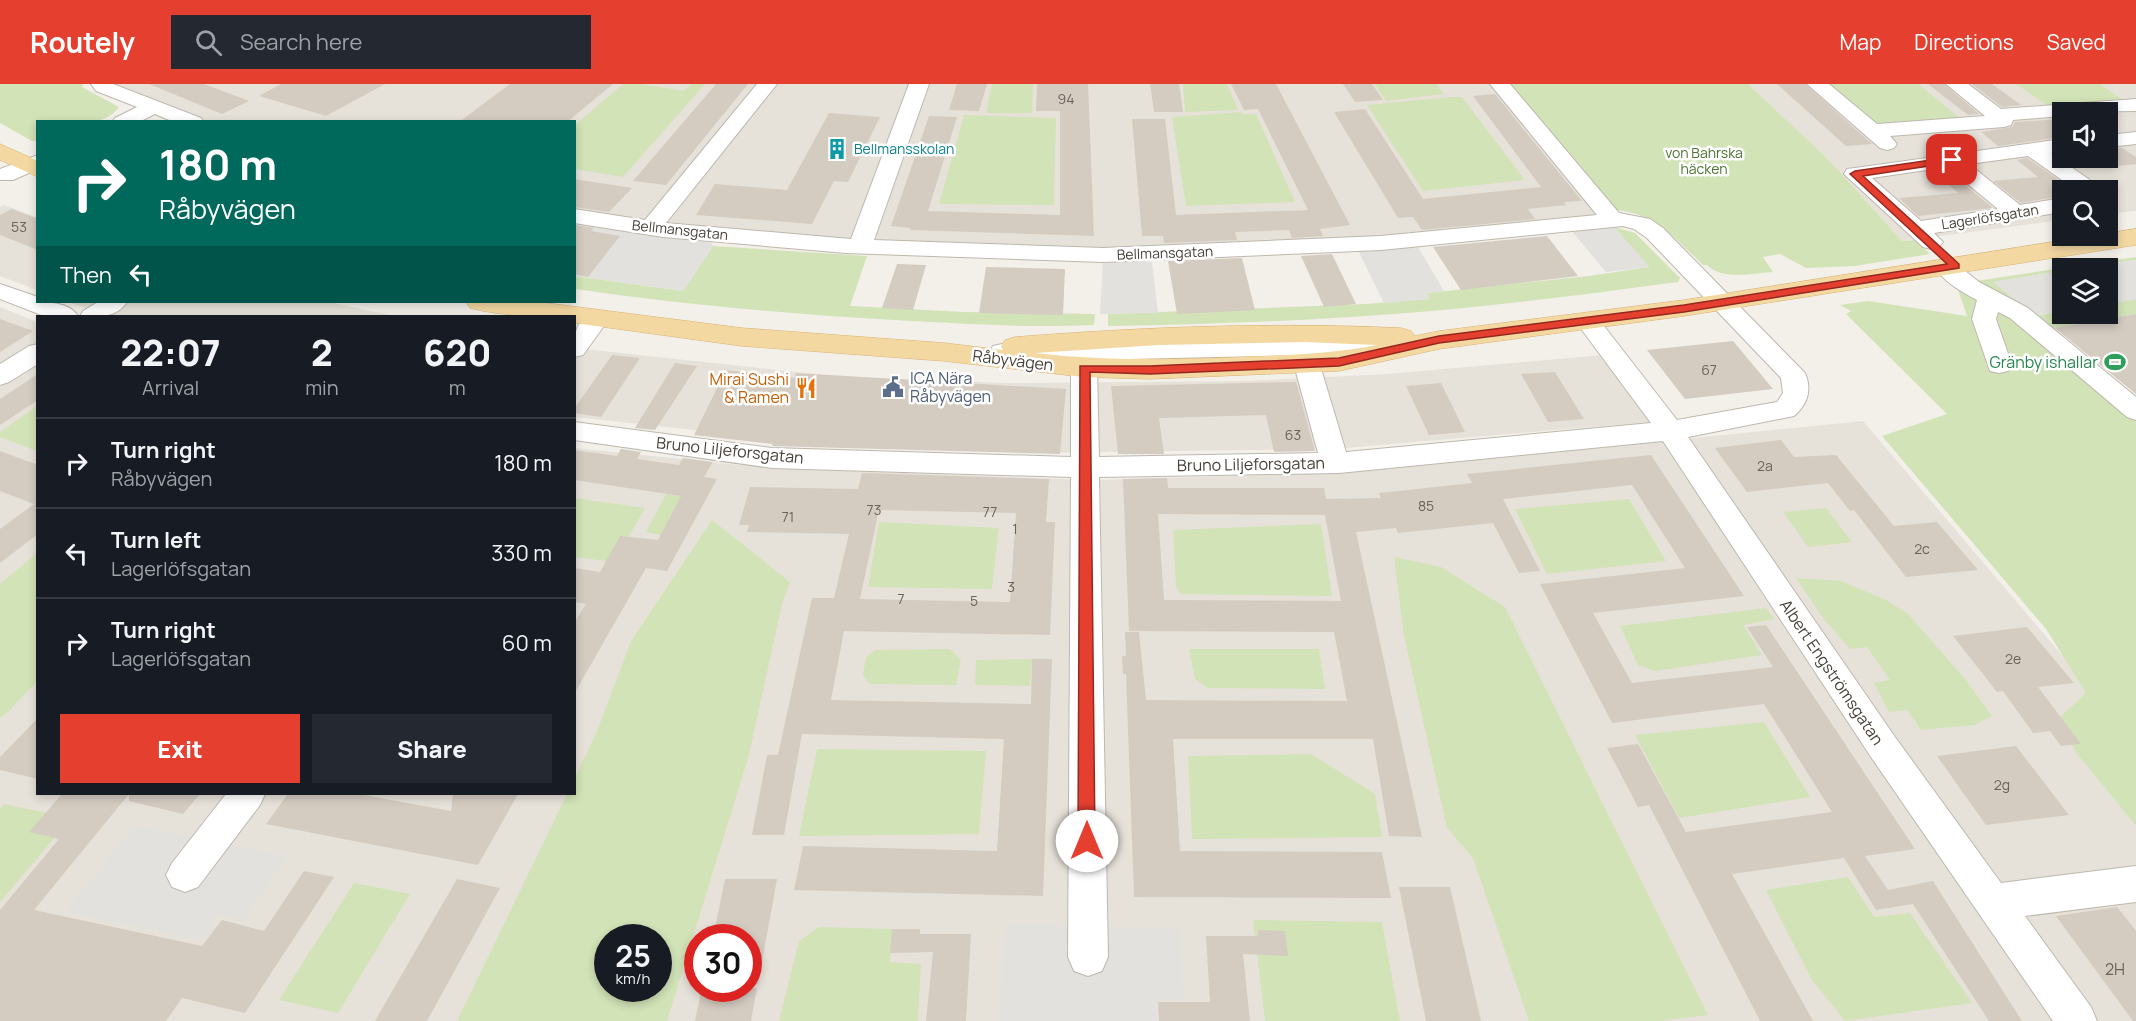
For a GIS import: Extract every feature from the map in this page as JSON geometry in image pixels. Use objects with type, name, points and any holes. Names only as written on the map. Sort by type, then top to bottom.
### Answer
[{"type":"main road","points":[[0,151],[34,165]]},
{"type":"main road","points":[[3,174],[36,187]]},
{"type":"main road","name":"Råbyvägen","points":[[576,316],[742,337],[944,352],[1084,369],[1150,370],[1339,362],[1439,340],[1588,322],[1724,302],[2136,237]]},
{"type":"main road","name":"Råbyvägen","points":[[486,303],[569,315]]},
{"type":"main road","name":"Råbyvägen","points":[[944,352],[1144,337],[1327,333],[1439,340]]},
{"type":"street","points":[[101,84],[189,120]]},
{"type":"street","points":[[651,228],[767,84]]},
{"type":"street","points":[[860,247],[919,84]]},
{"type":"street","points":[[1500,84],[1612,219]]},
{"type":"street","points":[[1817,84],[1911,166]]},
{"type":"street","points":[[1872,131],[2004,121],[1956,84]]},
{"type":"street","points":[[1996,115],[2136,105]]},
{"type":"street","points":[[126,120],[155,106]]},
{"type":"street","points":[[2118,139],[2136,138]]},
{"type":"street","points":[[2118,144],[2136,155]]},
{"type":"street","name":"Lagerlöfsgatan","points":[[2052,146],[1855,174],[1917,229],[1970,287],[2019,313],[2036,325],[2070,357],[2136,411]]},
{"type":"street","points":[[2032,149],[2075,180]]},
{"type":"street","points":[[1952,160],[2015,212]]},
{"type":"street","points":[[3,174],[34,165]]},
{"type":"street","name":"Lagerlöfsgatan","points":[[1917,229],[2052,206]]},
{"type":"street","name":"Bellmansgatan","points":[[576,216],[651,228],[860,247],[1120,255],[1381,243],[1612,219],[1632,221],[1650,229],[1724,302]]},
{"type":"street","points":[[0,291],[63,315]]},
{"type":"street","name":"Bruno Liljeforsgatan","points":[[576,431],[772,458],[1084,467],[1339,463],[1670,431],[1785,410],[1796,397],[1796,382],[1792,373],[1724,302]]},
{"type":"street","points":[[94,315],[113,303]]},
{"type":"street","points":[[1999,304],[1986,305],[1984,319],[1999,365]]},
{"type":"street","points":[[576,347],[597,319]]},
{"type":"street","name":"Albert Engströmsgatan","points":[[1588,322],[1670,431],[1882,747],[2077,1021]]},
{"type":"street","points":[[0,376],[36,353]]},
{"type":"street","points":[[1084,369],[1088,957]]},
{"type":"street","points":[[1309,372],[1332,453]]},
{"type":"street","points":[[185,875],[246,795]]},
{"type":"street","points":[[1992,902],[2136,885]]},
{"type":"shaded area","points":[[101,84],[1506,84],[1612,219],[1381,243],[1120,255],[846,246],[576,216],[576,120],[191,120]]},
{"type":"shaded area","points":[[1748,84],[2136,84],[2136,211],[2118,213],[2118,180],[2052,180],[2052,221],[1902,241],[1828,159]]},
{"type":"shaded area","points":[[4,205],[36,217],[36,290],[0,276],[0,207]]},
{"type":"shaded area","points":[[576,223],[712,243],[713,246],[683,291],[576,276]]},
{"type":"shaded area","points":[[1611,224],[1650,267],[1606,272],[1570,229]]},
{"type":"shaded area","points":[[1418,247],[1444,291],[1427,293],[1429,299],[1384,303],[1358,250]]},
{"type":"shaded area","points":[[1103,260],[1152,262],[1158,313],[1100,314]]},
{"type":"shaded area","points":[[2136,260],[2136,299],[2118,302],[2118,263]]},
{"type":"shaded area","points":[[2052,273],[2052,313],[2035,316],[1993,282]]},
{"type":"shaded area","points":[[70,303],[333,303],[390,315],[109,315]]},
{"type":"shaded area","points":[[0,307],[36,322],[36,795],[576,795],[576,448],[769,468],[1093,480],[1343,473],[1863,421],[2067,661],[2086,693],[2077,754],[2136,826],[2136,1021],[0,1021]]},
{"type":"shaded area","points":[[576,348],[844,377],[1008,383],[1246,381],[1387,374],[1603,355],[1650,422],[1334,449],[1028,453],[775,439],[576,417]]},
{"type":"shaded area","points":[[134,826],[288,856],[244,920],[218,915],[201,940],[66,912]]},
{"type":"shaded area","points":[[1006,924],[1181,929],[1183,1000],[1156,999],[1156,1021],[999,1021]]},
{"type":"green space","points":[[0,84],[83,84],[82,87],[119,107],[112,114],[100,120],[36,120],[36,141],[0,123]]},
{"type":"green space","points":[[623,84],[641,84],[684,91],[691,84],[705,84],[623,177],[576,169],[576,124]]},
{"type":"green space","points":[[992,84],[1033,84],[1032,113],[986,113]]},
{"type":"green space","points":[[1183,84],[1227,84],[1238,110],[1185,112]]},
{"type":"green space","points":[[1375,84],[1436,84],[1444,94],[1386,101]]},
{"type":"green space","name":"von Bahrska häcken","points":[[1508,84],[1748,84],[1828,159],[1902,241],[1915,240],[1930,254],[1855,266],[1806,268],[1780,254],[1763,257],[1773,272],[1738,275],[1721,273],[1703,265],[1672,235],[1652,221],[1610,209]]},
{"type":"green space","points":[[1824,84],[1918,84],[1961,119],[1874,127]]},
{"type":"green space","points":[[2016,84],[2100,84],[2129,104],[2052,102],[2051,108]]},
{"type":"green space","points":[[1462,97],[1525,180],[1423,191],[1367,105]]},
{"type":"green space","points":[[1241,112],[1242,114],[1256,114],[1295,202],[1186,206],[1172,117]]},
{"type":"green space","points":[[964,115],[1056,118],[1054,205],[939,204]]},
{"type":"green space","points":[[1614,227],[1635,233],[1680,278],[1678,282],[1407,313],[1258,322],[1108,326],[1108,314],[1366,304],[1429,299],[1427,293],[1589,276],[1649,267]]},
{"type":"green space","points":[[713,246],[867,256],[850,306],[964,312],[1095,314],[1094,325],[1048,326],[826,316],[700,305],[576,289],[576,276],[683,291]]},
{"type":"green space","points":[[2136,257],[2136,260],[2118,263],[2118,260]]},
{"type":"green space","points":[[2052,270],[2052,273],[1994,282],[2035,316],[2052,313],[2052,324],[2079,324],[2051,329],[2136,396],[2136,826],[2077,754],[2058,719],[2086,693],[2046,629],[1882,436],[1947,414],[1846,314],[1851,311],[1840,305],[1868,301],[1967,316],[1956,284]]},
{"type":"green space","points":[[2136,299],[2136,314],[2118,317],[2118,302]]},
{"type":"green space","points":[[36,407],[36,451],[0,437],[0,432]]},
{"type":"green space","points":[[666,494],[681,496],[661,535],[646,532]]},
{"type":"green space","points":[[576,498],[645,508],[614,562],[576,557]]},
{"type":"green space","points":[[1629,499],[1666,561],[1547,574],[1515,509]]},
{"type":"green space","points":[[1826,508],[1852,542],[1808,547],[1783,512]]},
{"type":"green space","points":[[712,520],[790,582],[782,604],[749,755],[697,924],[684,924],[684,966],[667,1021],[457,1021],[567,795],[576,795],[576,776],[597,731],[631,641]]},
{"type":"green space","points":[[879,522],[999,528],[992,589],[868,587]]},
{"type":"green space","points":[[1321,524],[1332,596],[1181,594],[1176,587],[1173,530]]},
{"type":"green space","points":[[36,554],[36,682],[0,718],[0,584]]},
{"type":"green space","points":[[1394,557],[1441,567],[1505,607],[1708,1015],[1659,1021],[1529,1021],[1473,858],[1447,828],[1404,636]]},
{"type":"green space","points":[[1796,578],[1841,581],[1886,600],[1908,614],[1965,679],[1992,716],[1974,725],[1921,730],[1907,710],[1889,712],[1874,683],[1890,680],[1867,647],[1850,649],[1823,618]]},
{"type":"green space","points":[[1766,608],[1774,619],[1743,625],[1762,655],[1655,671],[1638,665],[1620,626]]},
{"type":"green space","points":[[950,649],[961,660],[956,685],[870,684],[863,675],[866,657],[875,650]]},
{"type":"green space","points":[[1189,649],[1319,649],[1325,689],[1208,688],[1195,679]]},
{"type":"green space","points":[[1032,659],[1030,686],[975,685],[976,660]]},
{"type":"green space","points":[[1764,722],[1810,797],[1679,818],[1635,735]]},
{"type":"green space","points":[[817,749],[986,751],[979,834],[799,836]]},
{"type":"green space","points":[[1311,754],[1375,794],[1382,837],[1192,839],[1188,756]]},
{"type":"green space","points":[[4,804],[71,818],[0,902],[0,809]]},
{"type":"green space","points":[[1848,877],[1874,917],[1910,913],[1972,1003],[1845,1021],[1812,980],[1766,890]]},
{"type":"green space","points":[[354,883],[410,894],[338,1013],[279,1000]]},
{"type":"green space","points":[[1253,920],[1382,922],[1400,1021],[1265,1021]]},
{"type":"green space","points":[[819,927],[892,929],[890,962],[921,964],[918,1021],[779,1021],[799,941]]},
{"type":"building","points":[[149,84],[204,84],[249,101],[222,114]]},
{"type":"building","points":[[281,84],[385,84],[326,116],[259,96]]},
{"type":"building","points":[[510,84],[613,84],[569,120],[462,120]]},
{"type":"building","points":[[716,84],[748,84],[666,185],[633,181]]},
{"type":"building","points":[[957,84],[987,84],[979,111],[949,110]]},
{"type":"building","points":[[1037,84],[1088,84],[1094,236],[910,230],[910,228],[891,226],[929,116],[957,117],[928,211],[1060,215],[1060,111],[1036,111]]},
{"type":"building","points":[[1150,84],[1179,84],[1183,112],[1154,112]]},
{"type":"building","points":[[1231,84],[1276,84],[1350,225],[1320,229],[1323,236],[1292,238],[1289,230],[1235,232],[1237,240],[1164,243],[1163,236],[1142,236],[1132,119],[1165,119],[1176,215],[1308,210],[1258,109],[1244,110]]},
{"type":"building","points":[[1343,84],[1372,84],[1383,100],[1355,102]]},
{"type":"building","points":[[1777,84],[1805,84],[1872,144],[1846,146]]},
{"type":"building","points":[[1928,84],[1944,84],[1979,114],[1968,115]]},
{"type":"building","points":[[1972,84],[1992,84],[2021,105],[2002,107]]},
{"type":"building","points":[[1495,94],[1582,201],[1528,209],[1535,219],[1422,230],[1413,217],[1398,218],[1334,112],[1365,109],[1423,199],[1541,187],[1473,96]]},
{"type":"building","name":"Bellmansskolan","points":[[829,113],[880,117],[848,182],[834,181],[812,224],[696,215],[715,184],[787,190]]},
{"type":"building","points":[[2052,120],[2052,138],[1998,146],[1981,132],[2012,127],[2015,122]]},
{"type":"building","points":[[2118,148],[2122,148],[2136,157],[2136,164],[2118,166]]},
{"type":"building","points":[[2027,158],[2059,180],[2052,180],[2052,198],[2021,203],[1993,181],[2038,177],[2017,160]]},
{"type":"building","points":[[576,179],[632,188],[609,212],[576,207]]},
{"type":"building","points":[[1964,184],[1993,208],[1918,216],[1899,198],[1958,193],[1949,185]]},
{"type":"building","points":[[12,209],[36,218],[36,249],[0,235],[0,215]]},
{"type":"building","points":[[576,225],[594,228],[591,231],[620,236],[588,277],[576,274]]},
{"type":"building","points":[[1547,236],[1578,276],[1461,290],[1433,247]]},
{"type":"building","points":[[1332,254],[1356,304],[1324,307],[1301,256]]},
{"type":"building","points":[[1242,258],[1255,310],[1177,314],[1168,261]]},
{"type":"building","points":[[897,264],[926,265],[913,310],[882,308]]},
{"type":"building","points":[[986,267],[1065,269],[1063,315],[979,313]]},
{"type":"building","name":"Gränby ishallar","points":[[2136,314],[2136,394],[2055,328],[2078,324],[2118,324],[2118,317]]},
{"type":"building","points":[[0,319],[33,331],[0,352]]},
{"type":"building","points":[[1733,341],[1773,389],[1685,399],[1647,350]]},
{"type":"building","points":[[612,355],[640,358],[601,417],[576,413],[576,406]]},
{"type":"building","points":[[675,363],[697,366],[655,430],[635,428]]},
{"type":"building","points":[[726,370],[795,378],[796,373],[1066,389],[1060,454],[772,446],[773,444],[694,435]]},
{"type":"building","points":[[1555,372],[1584,419],[1548,422],[1521,374]]},
{"type":"building","points":[[36,375],[36,401],[0,425],[0,399]]},
{"type":"building","points":[[1296,382],[1315,451],[1274,452],[1266,415],[1159,418],[1164,454],[1118,454],[1111,386]]},
{"type":"building","points":[[1441,383],[1465,432],[1429,435],[1406,386]]},
{"type":"building","points":[[1781,440],[1794,457],[1836,455],[1894,526],[1937,522],[1978,570],[1906,577],[1854,510],[1850,511],[1828,483],[1747,492],[1715,448]]},
{"type":"building","points":[[621,449],[641,452],[637,459],[679,465],[683,458],[713,462],[704,477],[717,479],[667,571],[646,568],[576,690],[576,620],[586,604],[576,602],[576,568],[600,572],[620,536],[658,540],[681,496],[576,480],[576,450],[617,456]]},
{"type":"building","points":[[0,451],[36,464],[36,536],[0,563],[0,529],[34,504],[0,491]]},
{"type":"building","points":[[1651,455],[1744,596],[1593,613],[1632,683],[1773,667],[1747,627],[1766,625],[1915,849],[1865,856],[1888,890],[1933,881],[2022,1021],[1989,1021],[1913,904],[1876,910],[1844,858],[1732,874],[1813,1021],[1760,1021],[1649,805],[1638,807],[1607,748],[1638,744],[1686,832],[1832,812],[1764,704],[1612,723],[1540,584],[1685,568],[1632,485],[1503,499],[1540,571],[1519,573],[1493,523],[1398,533],[1396,528],[1356,532],[1422,837],[1389,836],[1373,739],[1173,739],[1180,851],[1382,852],[1391,898],[1134,897],[1126,674],[1123,674],[1122,656],[1126,656],[1125,632],[1139,632],[1146,700],[1347,701],[1334,632],[1129,631],[1123,479],[1167,478],[1168,488],[1324,488],[1326,499],[1381,498],[1379,493],[1472,483],[1467,474]],"holes":[[[1158,514],[1325,515],[1341,601],[1164,600]]]},
{"type":"building","points":[[862,473],[1049,479],[1046,522],[1055,522],[1050,635],[844,631],[831,700],[1031,704],[1032,659],[1052,659],[1043,896],[794,890],[803,846],[997,851],[1004,739],[802,734],[784,835],[752,835],[767,755],[778,755],[812,598],[834,598],[849,534],[747,532],[749,525],[739,525],[750,487],[858,489]],"holes":[[[879,510],[1016,513],[1010,602],[860,599]]]},
{"type":"building","points":[[2027,627],[2074,683],[2038,687],[2081,744],[2061,746],[2050,731],[2033,733],[2003,691],[1997,692],[1953,636]]},
{"type":"building","points":[[36,720],[36,779],[0,770],[0,757]]},
{"type":"building","points":[[2016,746],[2069,815],[1986,825],[1937,756]]},
{"type":"building","points":[[61,795],[128,795],[34,910],[202,946],[222,920],[264,931],[304,871],[334,877],[245,1013],[182,998],[166,1021],[0,1021],[0,910],[59,839],[29,832]]},
{"type":"building","points":[[129,795],[199,795],[183,814],[129,801]]},
{"type":"building","points":[[287,795],[363,795],[451,811],[453,795],[517,795],[478,865],[266,824]]},
{"type":"building","points":[[457,879],[500,888],[427,1021],[375,1021]]},
{"type":"building","points":[[725,879],[777,879],[762,962],[762,924],[716,924]]},
{"type":"building","points":[[1399,887],[1450,887],[1481,1021],[1426,1021]]},
{"type":"building","points":[[2117,907],[2136,931],[2136,1021],[2133,1021],[2056,916]]},
{"type":"building","points":[[892,929],[920,929],[920,934],[971,934],[966,1021],[926,1021],[933,952],[890,953]]},
{"type":"building","points":[[1258,930],[1285,931],[1288,956],[1243,954],[1250,1021],[1159,1021],[1158,1002],[1210,1002],[1206,936],[1258,936]]},
{"type":"building","points":[[699,1002],[754,1002],[751,1021],[695,1021]]},
{"type":"place","name":"Bellmansskolan","points":[[837,149]]},
{"type":"place","name":"Gränby ishallar","points":[[2115,362]]},
{"type":"place","name":"ICA Nära Råbyvägen","points":[[893,387]]},
{"type":"place","name":"Mirai Sushi & Ramen","points":[[806,388]]},
{"type":"route","points":[[1087,841],[1084,369],[1150,370],[1339,362],[1439,340],[1588,322],[1955,266],[1855,174],[1952,160]]}]
